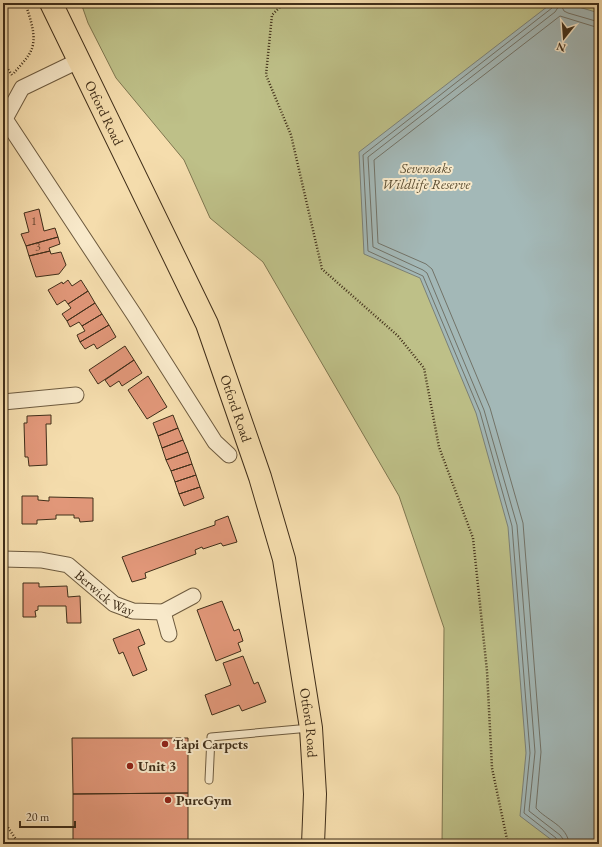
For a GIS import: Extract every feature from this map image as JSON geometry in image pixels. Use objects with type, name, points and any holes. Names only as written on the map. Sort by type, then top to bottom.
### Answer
[{"type":"main road","name":"Otford Road","points":[[51,3],[207,324],[258,470],[284,559],[311,728],[315,794],[313,844]]},
{"type":"street","points":[[4,123],[22,88],[80,60]]},
{"type":"street","name":"Otford Road","points":[[4,123],[135,316],[215,442],[229,455]]},
{"type":"street","points":[[3,402],[76,394]]},
{"type":"street","name":"Berwick Way","points":[[3,559],[41,560],[68,566],[114,604],[133,611],[163,612],[193,596]]},
{"type":"street","points":[[163,612],[169,634]]},
{"type":"lane","points":[[209,780],[211,737],[311,728]]},
{"type":"path","points":[[8,80],[28,56],[32,48],[34,40],[26,5],[30,3]]},
{"type":"path","points":[[284,3],[272,15],[266,75],[291,135],[322,269],[398,336],[424,368],[439,447],[473,538],[487,671],[492,768],[508,844]]},
{"type":"path","points":[[3,820],[19,844]]},
{"type":"green space","name":"Sevenoaks Wildlife Reserve","points":[[81,3],[599,3],[599,844],[442,844],[444,628],[399,496],[263,262],[210,218],[184,160],[116,78],[88,23]]},
{"type":"water","points":[[552,3],[565,3],[599,13],[599,844],[555,844],[520,816],[526,753],[508,527],[476,413],[420,278],[364,254],[359,152]]},
{"type":"building","points":[[39,209],[44,231],[55,228],[58,237],[26,246],[21,234],[29,232],[24,213]]},
{"type":"building","points":[[58,237],[60,244],[49,248],[50,251],[29,256],[26,246]]},
{"type":"building","points":[[50,251],[51,254],[61,252],[66,265],[59,274],[36,277],[29,256]]},
{"type":"building","points":[[68,280],[72,286],[81,280],[88,291],[68,304],[65,300],[57,305],[48,290],[62,282],[63,284]]},
{"type":"building","points":[[88,291],[95,303],[67,321],[62,314],[71,308],[68,304]]},
{"type":"building","points":[[95,303],[102,314],[82,326],[79,322],[70,327],[67,321]]},
{"type":"building","points":[[102,314],[109,325],[80,342],[77,335],[85,331],[82,326]]},
{"type":"building","points":[[109,325],[116,337],[97,349],[94,344],[85,349],[80,342]]},
{"type":"building","points":[[125,346],[134,360],[98,384],[89,370]]},
{"type":"building","points":[[134,360],[142,373],[122,386],[119,381],[110,387],[105,380]]},
{"type":"building","points":[[148,376],[167,407],[147,419],[128,390]]},
{"type":"building","points":[[51,415],[51,424],[46,424],[47,465],[29,466],[28,457],[25,457],[24,423],[27,423],[27,416]]},
{"type":"building","points":[[173,415],[178,428],[158,436],[153,423]]},
{"type":"building","points":[[178,428],[183,440],[162,448],[158,436]]},
{"type":"building","points":[[183,440],[188,452],[166,460],[162,448]]},
{"type":"building","points":[[188,452],[192,464],[171,471],[166,460]]},
{"type":"building","points":[[192,464],[196,475],[175,482],[171,471]]},
{"type":"building","points":[[196,475],[200,487],[179,494],[175,482]]},
{"type":"building","points":[[200,487],[204,498],[184,506],[179,494]]},
{"type":"building","points":[[22,496],[38,496],[38,500],[49,501],[49,497],[93,498],[93,521],[80,522],[79,518],[74,518],[74,515],[56,515],[56,519],[37,520],[37,524],[22,524]]},
{"type":"building","points":[[228,516],[237,542],[223,546],[221,543],[203,549],[202,547],[195,550],[196,554],[145,573],[146,578],[132,582],[122,557],[215,525],[215,521]]},
{"type":"building","points":[[23,583],[39,583],[39,587],[67,586],[68,597],[80,596],[81,623],[67,623],[66,606],[38,606],[38,610],[35,611],[36,617],[23,617]]},
{"type":"building","points":[[222,601],[234,631],[239,629],[243,641],[238,643],[241,651],[216,661],[197,610]]},
{"type":"building","points":[[139,629],[145,644],[138,647],[147,670],[133,676],[123,652],[119,654],[113,639]]},
{"type":"building","points":[[243,656],[254,684],[258,682],[266,702],[242,711],[239,705],[212,715],[205,695],[231,685],[223,663]]},
{"type":"building","name":"Unit 3","points":[[72,738],[188,738],[188,793],[73,794]]},
{"type":"building","points":[[188,793],[188,843],[73,844],[73,794]]},
{"type":"building","points":[[33,840],[73,844],[33,844]]},
{"type":"place","name":"Tapi Carpets","points":[[165,744]]},
{"type":"place","name":"Unit 3","points":[[130,766]]},
{"type":"place","name":"PureGym","points":[[168,800]]}]
